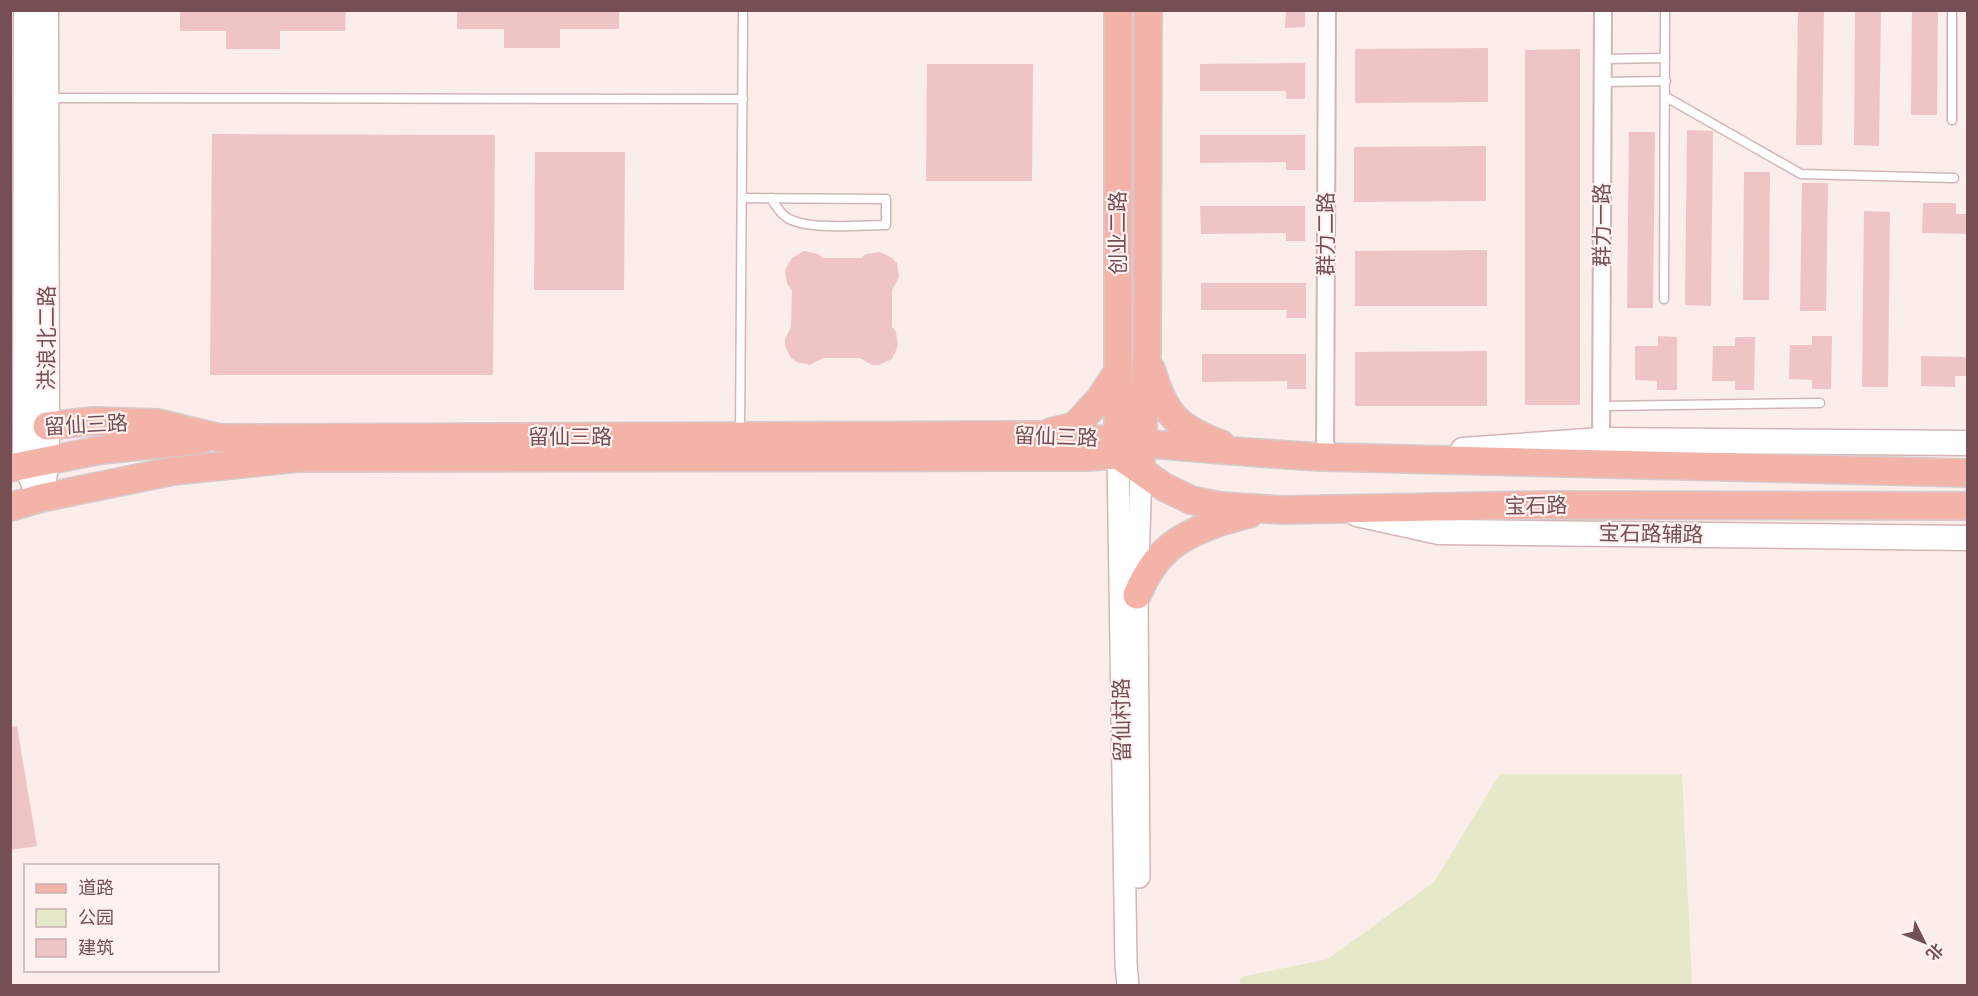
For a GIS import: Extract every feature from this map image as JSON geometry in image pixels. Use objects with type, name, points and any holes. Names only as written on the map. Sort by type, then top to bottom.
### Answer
[{"type":"main road","name":"洪浪北二路","points":[[26,10],[36,98],[30,244],[28,464],[41,498]]},
{"type":"main road","name":"洪浪北二路","points":[[30,61],[46,10]]},
{"type":"main road","name":"创业二路","points":[[1118,10],[1118,371],[1126,446]]},
{"type":"main road","name":"创业二路","points":[[1126,446],[1147,354],[1148,10]]},
{"type":"main road","name":"创业二路","points":[[1147,354],[1157,390],[1172,416],[1188,429],[1206,438],[1251,454]]},
{"type":"main road","points":[[1040,435],[1075,426],[1100,399],[1118,371]]},
{"type":"main road","name":"留仙三路","points":[[28,428],[94,421],[158,423],[220,438],[1040,435],[1126,446]]},
{"type":"main road","points":[[28,464],[101,450],[220,438]]},
{"type":"main road","points":[[1337,458],[1601,440],[1968,443]]},
{"type":"main road","points":[[1126,446],[1251,454]]},
{"type":"main road","name":"宝石路","points":[[1126,446],[1141,471],[1164,487],[1191,500],[1220,506],[1282,510],[1545,506],[1968,506]]},
{"type":"main road","name":"留仙三路","points":[[10,507],[41,498],[172,471],[298,458],[1085,458],[1126,446]]},
{"type":"main road","name":"宝石路","points":[[1251,454],[1968,473]]},
{"type":"main road","points":[[1137,595],[1152,564],[1174,543],[1204,527],[1223,521],[1243,515],[1282,510]]},
{"type":"main road","name":"宝石路辅路","points":[[1337,510],[1439,532],[1968,538]]},
{"type":"street","name":"群力二路","points":[[1327,10],[1337,458]]},
{"type":"street","name":"群力一路","points":[[1601,440],[1603,10]]},
{"type":"street","name":"留仙村路","points":[[1126,446],[1126,964],[1128,986]]},
{"type":"street","name":"留仙村路","points":[[1134,986],[1138,966],[1137,595],[1141,471]]},
{"type":"lane","points":[[740,436],[743,10]]},
{"type":"lane","points":[[1664,299],[1665,10]]},
{"type":"lane","points":[[1952,10],[1952,120]]},
{"type":"lane","points":[[1603,59],[1665,58]]},
{"type":"lane","points":[[1603,82],[1666,81]]},
{"type":"lane","points":[[1666,97],[1801,174],[1954,178]]},
{"type":"lane","points":[[36,98],[742,99]]},
{"type":"lane","points":[[742,198],[771,198],[886,199],[886,225],[808,225],[786,217],[771,198]]},
{"type":"lane","points":[[1602,406],[1820,403]]},
{"type":"green space","points":[[1500,774],[1682,774],[1692,985],[1239,985],[1241,977],[1328,959],[1434,882]]},
{"type":"building","points":[[180,10],[346,10],[345,31],[280,31],[280,49],[226,49],[226,31],[180,31]]},
{"type":"building","points":[[457,10],[619,10],[619,29],[560,29],[560,48],[504,48],[504,29],[457,29]]},
{"type":"building","points":[[1286,10],[1305,10],[1305,27],[1285,28]]},
{"type":"building","points":[[1798,10],[1824,10],[1822,145],[1796,145]]},
{"type":"building","points":[[1855,10],[1881,10],[1879,146],[1854,145]]},
{"type":"building","points":[[1912,10],[1938,10],[1937,115],[1911,115]]},
{"type":"building","points":[[1488,48],[1488,102],[1355,103],[1355,49]]},
{"type":"building","points":[[1580,49],[1580,405],[1525,405],[1525,50]]},
{"type":"building","points":[[1305,63],[1305,99],[1286,99],[1286,91],[1200,91],[1200,64]]},
{"type":"building","points":[[927,64],[1033,64],[1032,181],[926,181]]},
{"type":"building","points":[[1687,130],[1713,131],[1711,306],[1685,305]]},
{"type":"building","points":[[1629,132],[1655,132],[1653,308],[1627,308]]},
{"type":"building","points":[[212,134],[495,135],[493,375],[210,375]]},
{"type":"building","points":[[1200,135],[1305,135],[1305,170],[1286,170],[1286,162],[1200,163]]},
{"type":"building","points":[[1486,146],[1486,201],[1354,202],[1354,147]]},
{"type":"building","points":[[535,152],[625,152],[624,290],[534,290]]},
{"type":"building","points":[[1744,172],[1770,172],[1769,300],[1743,300]]},
{"type":"building","points":[[1802,183],[1828,183],[1826,311],[1800,311]]},
{"type":"building","points":[[1923,203],[1956,203],[1956,214],[1968,214],[1968,234],[1922,233]]},
{"type":"building","points":[[1200,206],[1305,206],[1305,241],[1286,241],[1286,233],[1201,234]]},
{"type":"building","points":[[1864,211],[1890,212],[1888,387],[1862,387]]},
{"type":"building","points":[[1487,250],[1487,306],[1355,306],[1355,251]]},
{"type":"building","points":[[804,251],[818,254],[823,258],[861,258],[866,254],[880,252],[897,263],[899,277],[892,290],[892,327],[896,332],[898,346],[892,359],[879,365],[872,365],[860,358],[823,358],[810,365],[791,358],[785,346],[785,339],[791,327],[792,290],[787,284],[785,270],[792,258]]},
{"type":"building","points":[[1201,283],[1306,283],[1306,318],[1286,318],[1287,310],[1201,310]]},
{"type":"building","points":[[1658,336],[1677,337],[1677,390],[1657,390],[1657,381],[1635,380],[1635,346],[1658,346]]},
{"type":"building","points":[[1812,336],[1832,336],[1831,389],[1812,389],[1812,380],[1789,379],[1790,345],[1812,345]]},
{"type":"building","points":[[1735,337],[1755,337],[1754,390],[1735,390],[1735,381],[1712,381],[1713,346],[1735,346]]},
{"type":"building","points":[[1487,351],[1487,406],[1355,406],[1355,352]]},
{"type":"building","points":[[1202,354],[1306,354],[1306,389],[1287,389],[1287,381],[1202,382]]},
{"type":"building","points":[[1921,356],[1968,357],[1968,376],[1955,376],[1955,387],[1921,386]]},
{"type":"building","points":[[17,726],[37,846],[10,850],[10,727]]}]
